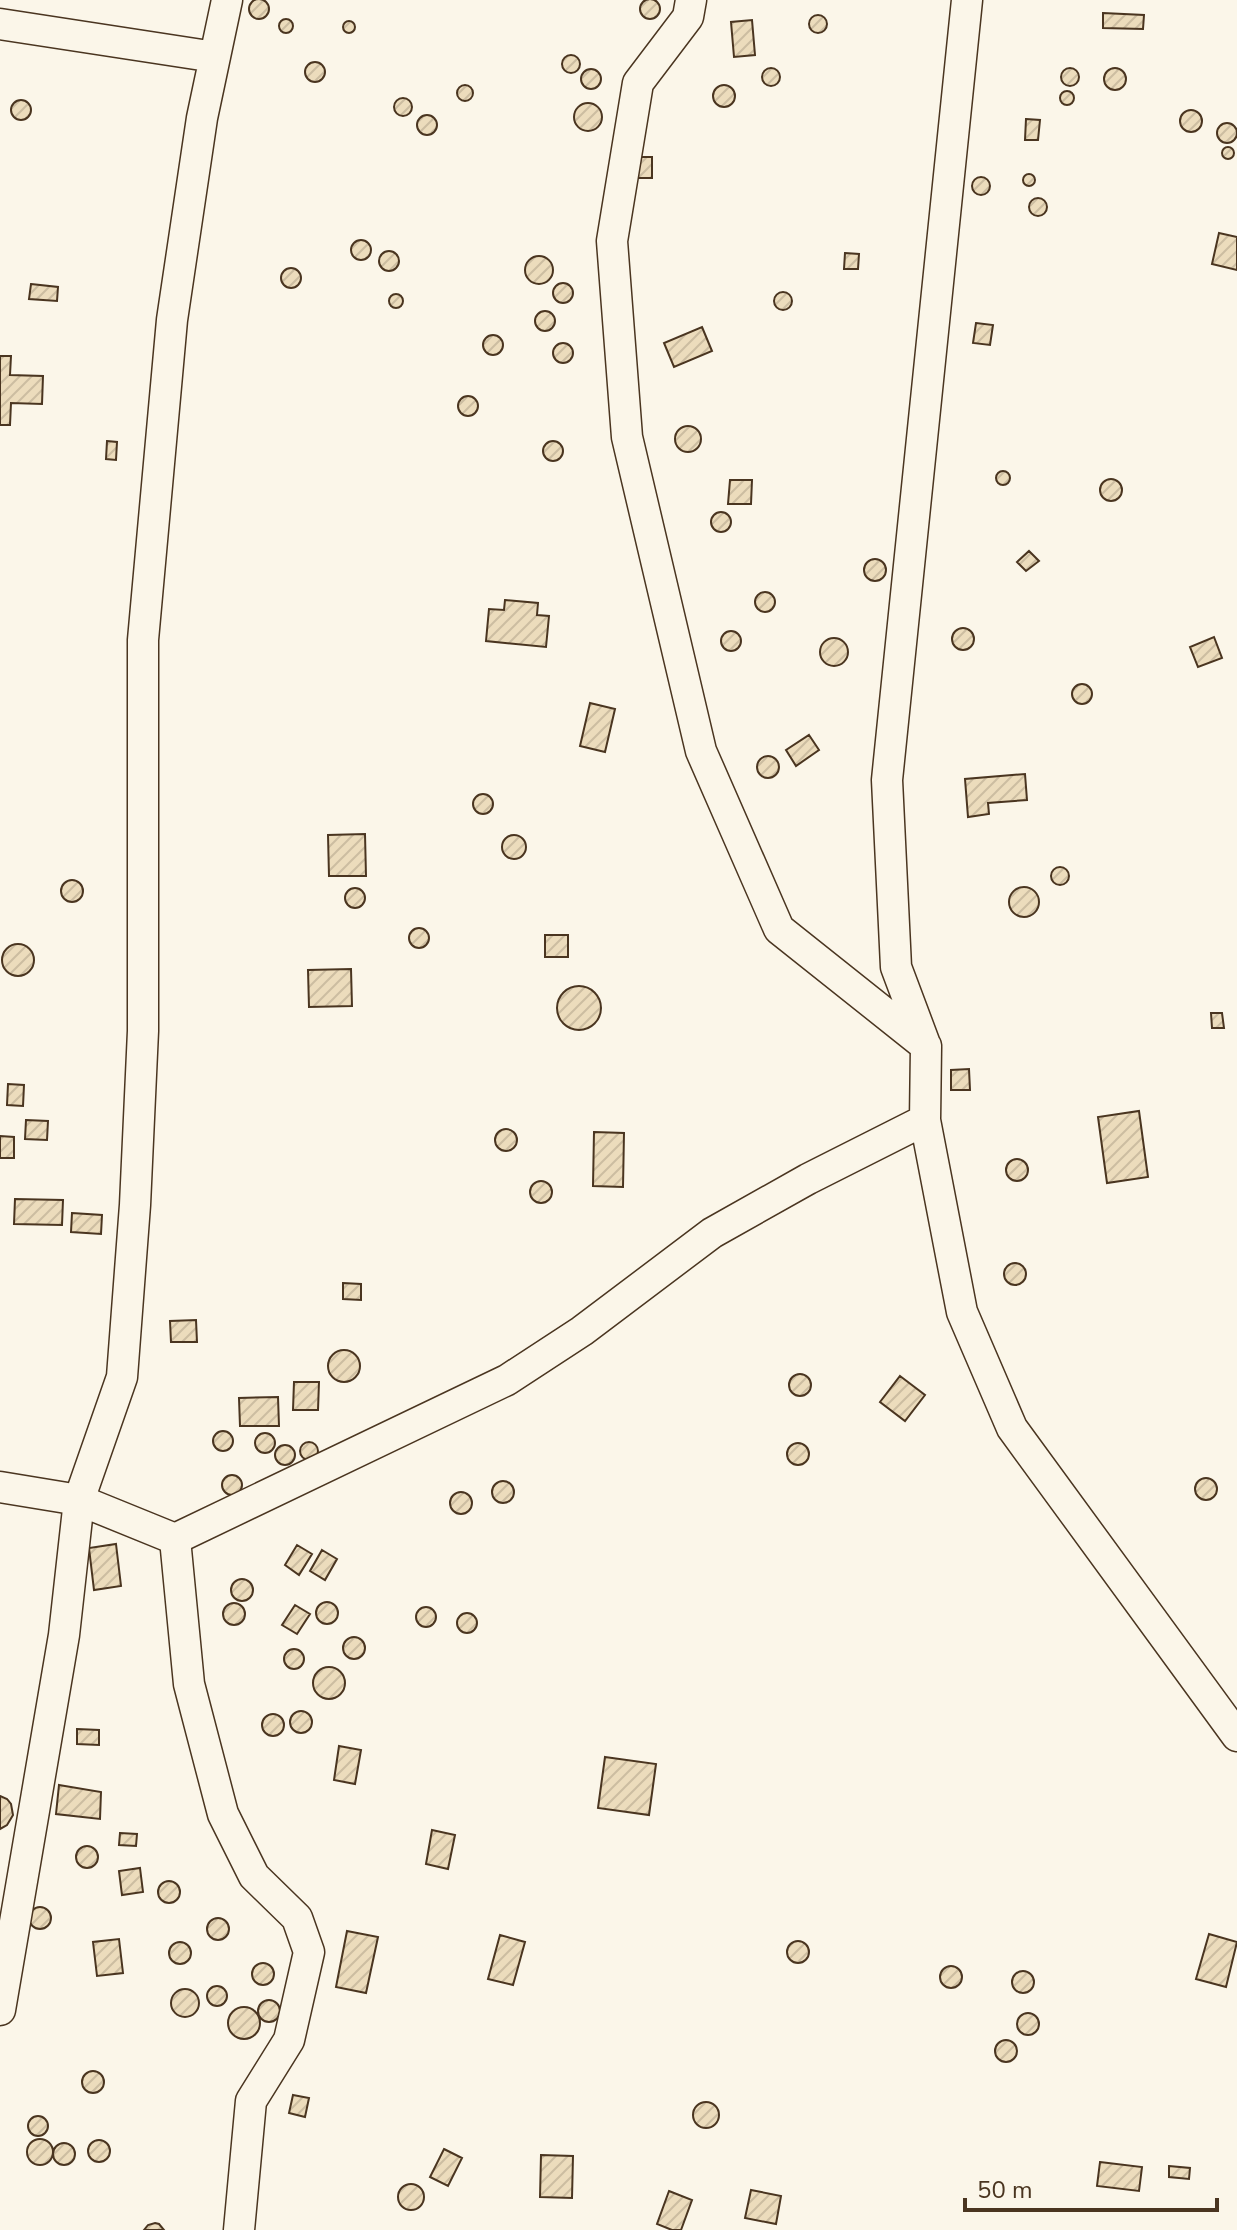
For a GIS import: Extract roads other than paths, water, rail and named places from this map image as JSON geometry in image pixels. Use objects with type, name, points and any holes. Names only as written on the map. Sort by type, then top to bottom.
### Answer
[{"type":"street","points":[[0,2010],[64,1635],[79,1500],[122,1377],[135,1205],[143,1031],[143,640],[172,320],[202,118],[227,0]]},
{"type":"street","points":[[691,0],[688,17],[638,83],[612,241],[627,437],[701,751],[779,929],[926,1047]]},
{"type":"street","points":[[967,0],[887,780],[896,967],[926,1047],[925,1120],[962,1312],[1012,1428],[1237,1736]]},
{"type":"street","points":[[0,24],[215,57]]},
{"type":"street","points":[[0,1487],[79,1500],[175,1539],[507,1380],[582,1331],[712,1233],[808,1179],[925,1120]]},
{"type":"street","points":[[175,1539],[189,1684],[223,1814],[254,1876],[297,1918],[309,1952],[289,2040],[251,2101],[239,2230]]}]
